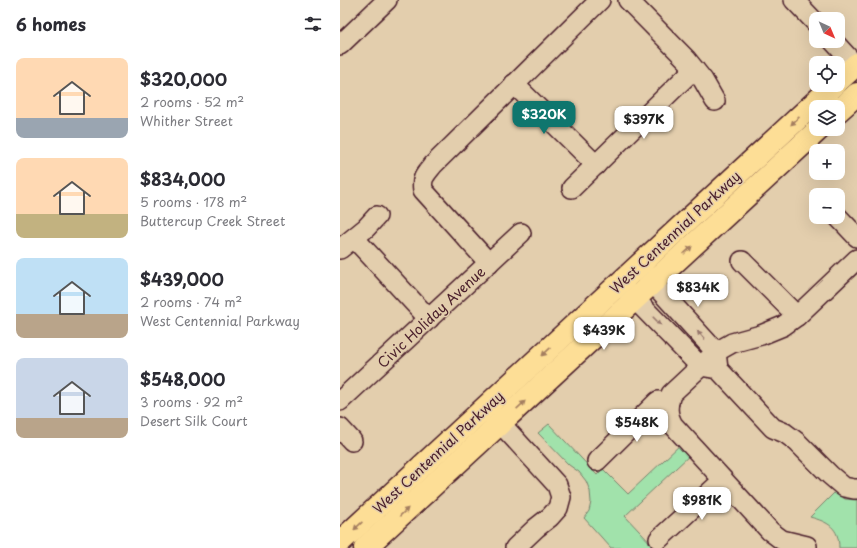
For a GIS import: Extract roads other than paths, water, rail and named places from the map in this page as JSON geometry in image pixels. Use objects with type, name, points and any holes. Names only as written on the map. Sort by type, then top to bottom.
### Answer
[{"type":"main road","points":[[845,75],[856,65]]},
{"type":"main road","name":"West Centennial Parkway","points":[[340,542],[826,92]]},
{"type":"main road","points":[[845,105],[857,94]]},
{"type":"main road","name":"West Centennial Parkway","points":[[365,548],[811,136]]},
{"type":"street","points":[[340,45],[387,0]]},
{"type":"street","points":[[489,263],[423,190],[422,183],[425,175],[432,165],[600,0]]},
{"type":"street","points":[[628,0],[687,60],[703,80],[715,101]]},
{"type":"street","points":[[794,0],[809,16]]},
{"type":"street","points":[[840,48],[856,65]]},
{"type":"street","points":[[572,188],[694,69]]},
{"type":"street","points":[[514,84],[596,165]]},
{"type":"street","points":[[377,216],[366,228],[347,243],[429,319]]},
{"type":"street","points":[[845,224],[857,237]]},
{"type":"street","name":"Civic Holiday Avenue","points":[[340,401],[521,233]]},
{"type":"street","points":[[742,261],[797,316]]},
{"type":"street","points":[[800,546],[782,540],[770,531],[673,425],[669,418],[669,402],[671,394],[732,343],[761,335],[783,326],[797,316],[856,261]]},
{"type":"street","points":[[638,267],[653,282],[711,362]]},
{"type":"street","points":[[620,283],[635,299],[711,362],[773,428],[785,433],[797,442],[844,487],[856,489]]},
{"type":"street","points":[[597,461],[658,401],[669,402]]},
{"type":"street","points":[[486,408],[557,485],[561,497],[558,508],[554,513],[515,548]]},
{"type":"street","points":[[660,539],[724,480]]}]
